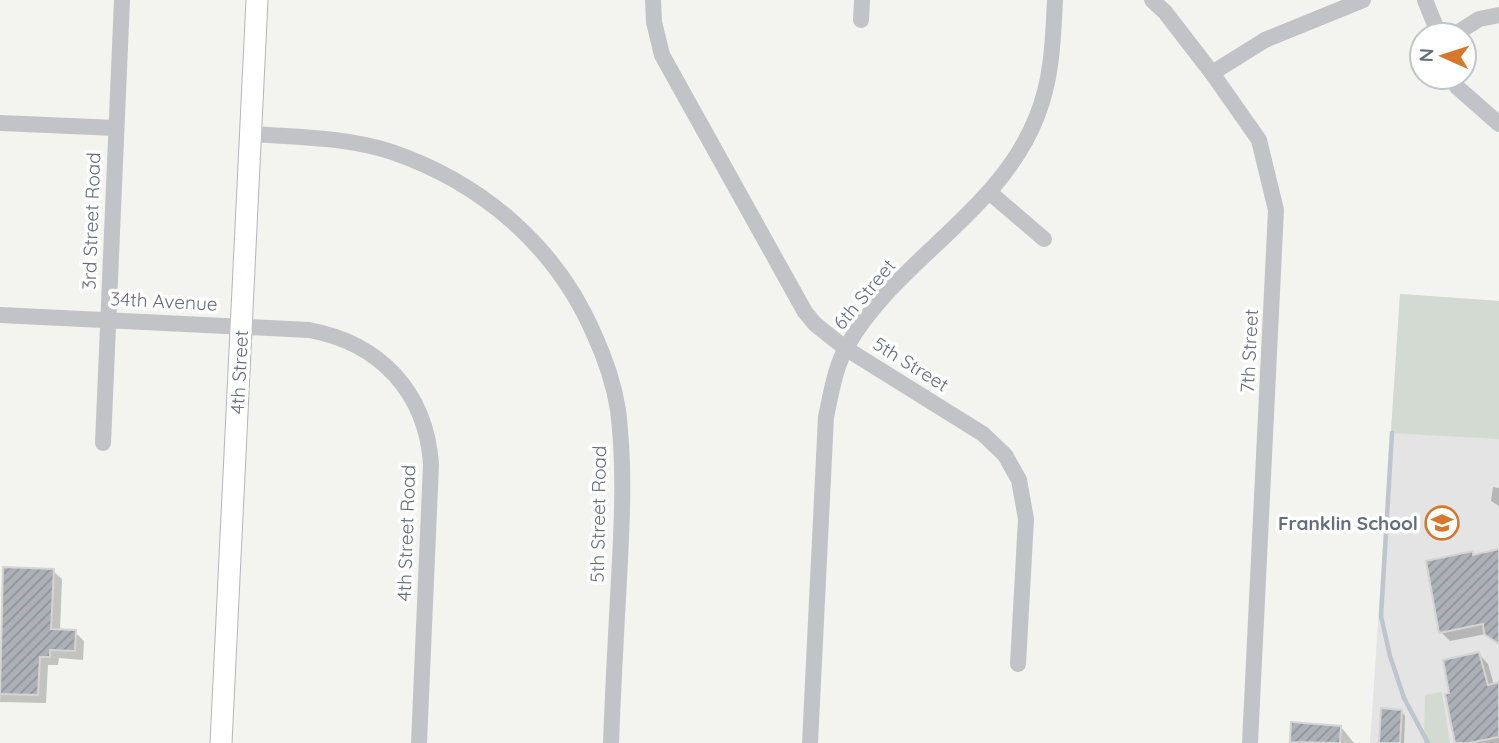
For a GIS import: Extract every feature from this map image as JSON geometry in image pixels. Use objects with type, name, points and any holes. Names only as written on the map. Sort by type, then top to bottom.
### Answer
[{"type":"main road","name":"4th Street","points":[[221,743],[257,0]]},
{"type":"street","name":"3rd Street Road","points":[[103,443],[122,0]]},
{"type":"street","name":"5th Street","points":[[653,0],[654,22],[662,55],[805,312],[845,348],[983,434],[1004,455],[1019,480],[1026,519],[1018,664]]},
{"type":"street","points":[[861,20],[862,0]]},
{"type":"street","name":"6th Street","points":[[810,743],[826,417],[833,384],[845,348],[868,314],[989,192],[1010,166],[1037,116],[1049,79],[1055,0]]},
{"type":"street","name":"7th Street","points":[[1152,0],[1165,12],[1212,73],[1259,140],[1276,210],[1250,743]]},
{"type":"street","points":[[1212,73],[1265,40],[1363,0]]},
{"type":"street","points":[[1425,0],[1433,21]]},
{"type":"street","points":[[1476,21],[1499,15]]},
{"type":"street","points":[[1464,91],[1499,124]]},
{"type":"street","points":[[0,123],[116,128]]},
{"type":"street","name":"5th Street Road","points":[[251,134],[335,139],[391,152],[455,179],[477,193],[527,234],[547,255],[573,291],[604,357],[617,407],[623,461],[611,743]]},
{"type":"street","points":[[989,192],[1044,239]]},
{"type":"street","name":"34th Avenue","points":[[0,315],[241,327]]},
{"type":"street","name":"4th Street Road","points":[[241,327],[309,330],[327,333],[352,343],[386,365],[398,377],[423,419],[431,464],[419,743]]},
{"type":"shaded area","name":"Franklin School","points":[[1400,294],[1499,301],[1499,743],[1370,743]]},
{"type":"shaded area","points":[[1400,294],[1499,301],[1499,439],[1391,433]]},
{"type":"shaded area","points":[[1442,692],[1450,743],[1424,743],[1425,695]]},
{"type":"building","points":[[1499,549],[1499,644],[1484,634],[1483,624],[1439,633],[1426,561],[1473,551],[1473,555]]},
{"type":"building","points":[[3,567],[54,569],[51,629],[76,630],[75,651],[50,650],[50,657],[40,657],[38,695],[0,694]]},
{"type":"building","points":[[1479,652],[1488,685],[1499,682],[1499,737],[1455,743],[1445,694],[1449,693],[1443,660]]},
{"type":"building","points":[[1381,708],[1402,710],[1400,743],[1379,743]]},
{"type":"building","points":[[1291,722],[1341,726],[1340,743],[1290,742]]},
{"type":"waterway","points":[[1392,433],[1381,616],[1390,656],[1404,698],[1428,743]]},
{"type":"place","name":"Franklin School","points":[[1442,523]]}]
